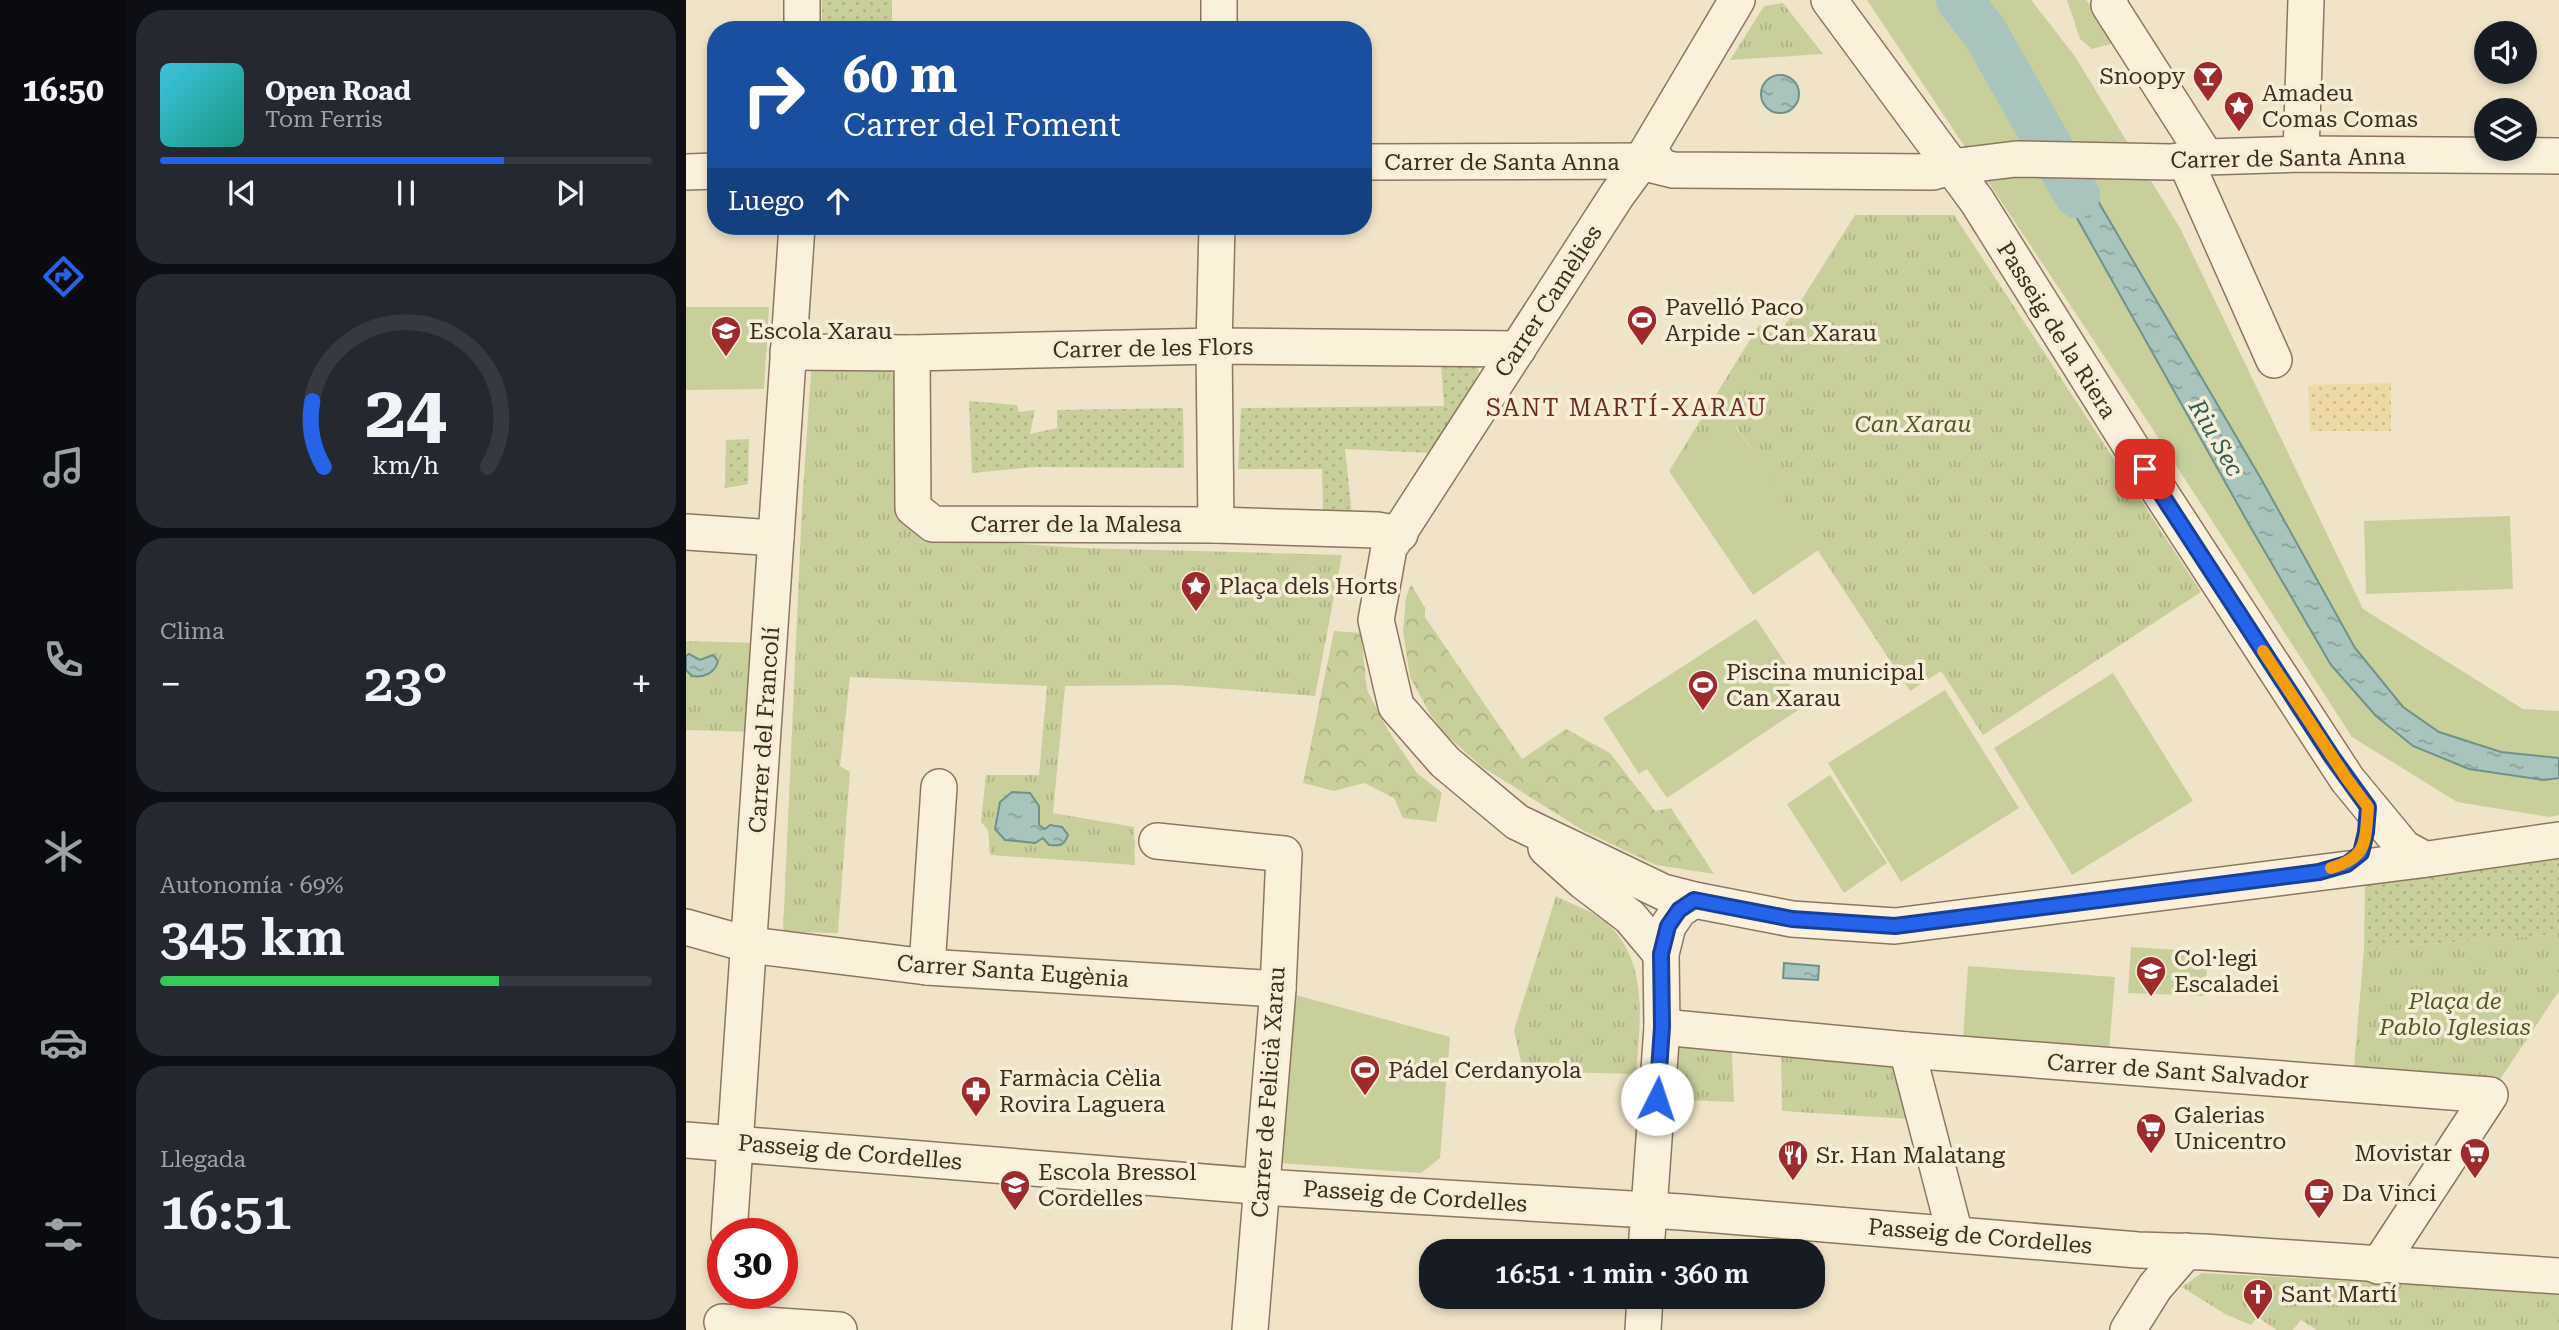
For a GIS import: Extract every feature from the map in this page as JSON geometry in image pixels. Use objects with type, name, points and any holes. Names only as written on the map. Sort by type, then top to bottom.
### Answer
[{"type":"street","points":[[802,0],[802,21]]},
{"type":"street","points":[[1219,0],[1219,21]]},
{"type":"street","name":"Carrer Camèlies","points":[[1737,0],[1641,162],[1389,548],[1376,621],[1396,706],[1445,762],[1517,822],[1663,892],[1792,919],[1895,926],[2319,872]]},
{"type":"street","name":"Passeig de la Riera","points":[[1829,0],[1977,201],[2152,481],[2332,757],[2368,807],[2404,848],[2424,859]]},
{"type":"street","points":[[2109,0],[2109,5],[2187,160],[2274,360]]},
{"type":"street","points":[[2301,155],[2306,0]]},
{"type":"street","name":"Carrer de Santa Anna","points":[[1641,162],[1673,170],[1933,172],[1950,147],[2016,159],[2187,160],[2301,155],[2559,156]]},
{"type":"street","name":"Carrer de Santa Anna","points":[[1641,162],[1678,148],[1797,150],[1853,160],[1927,161],[1944,157]]},
{"type":"street","points":[[686,150],[707,151]]},
{"type":"street","name":"Carrer de Santa Anna","points":[[1372,162],[1641,162],[1678,159],[1781,161],[1797,150]]},
{"type":"street","points":[[686,161],[707,162]]},
{"type":"street","points":[[686,172],[707,172]]},
{"type":"street","name":"Carrer del Francolí","points":[[730,1218],[795,235]]},
{"type":"street","points":[[1216,525],[1214,346],[1217,235]]},
{"type":"street","name":"Carrer de les Flors","points":[[789,352],[912,353],[1214,346],[1518,349]]},
{"type":"street","name":"Carrer de la Malesa","points":[[912,353],[913,508],[933,524],[1216,525],[1377,530],[1400,534]]},
{"type":"street","points":[[686,532],[776,537]]},
{"type":"street","points":[[927,967],[939,787]]},
{"type":"street","points":[[2319,872],[2347,864],[2361,853],[2368,807]]},
{"type":"street","points":[[1517,822],[1584,882],[1630,917],[1661,954]]},
{"type":"street","points":[[2319,872],[2559,840]]},
{"type":"street","name":"Carrer de Felicià Xarau","points":[[1157,841],[1284,854],[1278,989],[1250,1330]]},
{"type":"street","points":[[1647,1239],[1662,1027],[1661,954],[1668,926],[1679,910],[1694,900]]},
{"type":"street","name":"Carrer Santa Eugènia","points":[[688,926],[750,945],[927,967],[1278,989]]},
{"type":"street","name":"Carrer de Sant Salvador","points":[[1662,1027],[1907,1051],[2490,1095],[2378,1265]]},
{"type":"street","points":[[1907,1051],[1955,1234]]},
{"type":"street","name":"Passeig de Cordelles","points":[[686,1140],[1262,1186],[1650,1211],[2141,1250],[2195,1251]]},
{"type":"street","points":[[2141,1250],[2155,1287]]},
{"type":"street","points":[[2128,1330],[2155,1287],[2195,1251],[2559,1276]]},
{"type":"street","points":[[1643,1330],[1644,1309]]},
{"type":"street","points":[[722,1315],[839,1330]]},
{"type":"green space","points":[[822,0],[892,0],[892,21],[822,21]]},
{"type":"green space","points":[[1867,0],[2031,0],[2074,55],[2180,228],[2363,609],[2523,709],[2559,711],[2559,815],[2549,817],[2457,802],[2352,737],[2148,422]]},
{"type":"green space","points":[[2067,0],[2086,0],[2109,27],[2111,44],[2092,49],[2080,39]]},
{"type":"green space","points":[[1783,3],[1823,54],[1730,60],[1764,6]]},
{"type":"green space","name":"Can Xarau","points":[[1855,215],[1954,215],[2201,592],[1983,735],[1941,671],[1910,691],[1736,426],[1669,471],[1759,325],[1778,337]]},
{"type":"green space","points":[[686,307],[769,307],[764,389],[686,390]]},
{"type":"green space","points":[[1475,359],[1479,372],[1432,453],[1345,449],[1352,515],[1323,512],[1322,469],[1238,469],[1241,408],[1444,406],[1441,364]]},
{"type":"green space","points":[[882,362],[895,375],[895,492],[901,510],[933,538],[1081,548],[1342,555],[1315,696],[1176,685],[1065,686],[1053,813],[1134,827],[1135,865],[990,855],[988,830],[981,822],[986,775],[1039,775],[1047,686],[850,677],[840,766],[850,772],[838,933],[783,932],[802,506],[811,372],[812,368]]},
{"type":"green space","points":[[969,401],[1017,405],[1019,412],[1035,410],[1030,434],[1057,428],[1057,410],[1183,408],[1184,468],[1035,467],[972,473]]},
{"type":"green space","points":[[1735,426],[1820,549],[1753,595],[1669,471]]},
{"type":"green space","points":[[749,439],[748,484],[725,488],[726,440]]},
{"type":"green space","points":[[2510,516],[2513,589],[2366,594],[2364,521]]},
{"type":"green space","points":[[1411,584],[1425,608],[1425,617],[1522,759],[1566,729],[1610,753],[1655,811],[1671,808],[1714,874],[1656,865],[1584,831],[1482,767],[1444,733],[1430,714],[1410,677],[1403,632],[1406,598]]},
{"type":"green space","name":"Piscina municipal Can Xarau","points":[[1756,619],[1790,670],[1784,676],[1804,706],[1667,798],[1647,769],[1639,774],[1603,718]]},
{"type":"green space","points":[[1334,631],[1361,633],[1367,690],[1389,732],[1417,773],[1442,793],[1436,822],[1403,818],[1394,798],[1364,783],[1334,791],[1303,783]]},
{"type":"green space","points":[[686,641],[757,643],[753,732],[686,730]]},
{"type":"green space","points":[[2113,673],[2193,801],[2072,875],[1994,748]]},
{"type":"green space","points":[[1945,690],[2019,808],[1901,882],[1828,763]]},
{"type":"green space","points":[[1830,775],[1887,863],[1844,893],[1787,804]]},
{"type":"green space","points":[[2559,858],[2559,934],[2364,949],[2365,883]]},
{"type":"green space","points":[[1556,896],[1599,917],[1619,936],[1629,953],[1639,992],[1636,1074],[1523,1071],[1514,1030]]},
{"type":"green space","name":"Plaça de Pablo Iglesias","points":[[2559,934],[2559,991],[2493,1090],[2353,1079],[2364,949]]},
{"type":"green space","points":[[2131,947],[2208,952],[2205,996],[2128,993]]},
{"type":"green space","points":[[1968,966],[2115,977],[2109,1051],[1963,1040]]},
{"type":"green space","name":"Pádel Cerdanyola","points":[[1292,994],[1450,1037],[1440,1158],[1421,1173],[1280,1163]]},
{"type":"green space","points":[[1662,1027],[1731,1034],[1734,1102],[1658,1099]]},
{"type":"green space","points":[[1781,1039],[1907,1050],[1925,1120],[1782,1111]]},
{"type":"green space","points":[[2202,1273],[2559,1292],[2559,1330],[2317,1330],[2301,1320],[2293,1330],[2277,1330],[2257,1317],[2251,1325],[2225,1314],[2182,1287]]},
{"type":"sand","points":[[2391,383],[2391,431],[2310,431],[2308,385]]},
{"type":"water","points":[[1780,75],[1794,80],[1799,94],[1794,108],[1780,113],[1766,108],[1761,94],[1766,80]]},
{"type":"water","points":[[2065,176],[2095,196],[2260,477],[2355,648],[2403,707],[2439,732],[2501,752],[2559,758],[2559,778],[2544,780],[2469,769],[2413,746],[2376,716],[2331,665],[2064,195]]},
{"type":"water","points":[[689,654],[700,660],[713,655],[718,661],[708,674],[692,676],[686,670],[686,656]]},
{"type":"water","points":[[1012,792],[1030,793],[1039,806],[1039,825],[1045,829],[1050,825],[1062,827],[1068,835],[1065,841],[1059,845],[1049,845],[1043,838],[1035,843],[1005,840],[995,829],[1000,802]]},
{"type":"water","points":[[1784,963],[1819,966],[1818,980],[1783,978]]},
{"type":"waterway","name":"Riu Sec","points":[[1959,0],[1984,31],[2077,195]]},
{"type":"slow traffic","points":[[2263,651],[2368,807],[2361,853],[2347,864],[2331,868]]},
{"type":"place","name":"Snoopy","points":[[2208,103]]},
{"type":"place","name":"Amadeu Comas Comas","points":[[2239,133]]},
{"type":"place","name":"Pavelló Paco Arpide - Can Xarau","points":[[1642,347]]},
{"type":"place","name":"Escola Xarau","points":[[726,358]]},
{"type":"place","name":"Plaça dels Horts","points":[[1196,613]]},
{"type":"place","name":"Piscina municipal Can Xarau","points":[[1703,712]]},
{"type":"place","name":"Col·legi Escaladei","points":[[2151,998]]},
{"type":"place","name":"Pádel Cerdanyola","points":[[1365,1097]]},
{"type":"place","name":"Farmàcia Cèlia Rovira Laguera","points":[[976,1118]]},
{"type":"place","name":"Galerias Unicentro","points":[[2151,1155]]},
{"type":"place","name":"Movistar","points":[[2475,1180]]},
{"type":"place","name":"Sr. Han Malatang","points":[[1793,1182]]},
{"type":"place","name":"Escola Bressol Cordelles","points":[[1015,1212]]},
{"type":"place","name":"Da Vinci","points":[[2319,1220]]},
{"type":"place","name":"Sant Martí","points":[[2258,1321]]},
{"type":"district","name":"SANT MARTÍ-XARAU","points":[[1627,408]]},
{"type":"route","points":[[1657,1099],[1662,1027],[1661,954],[1668,926],[1679,910],[1694,900],[1792,919],[1895,926],[2319,872],[2347,864],[2361,853],[2368,807],[2332,757],[2145,469]]}]
